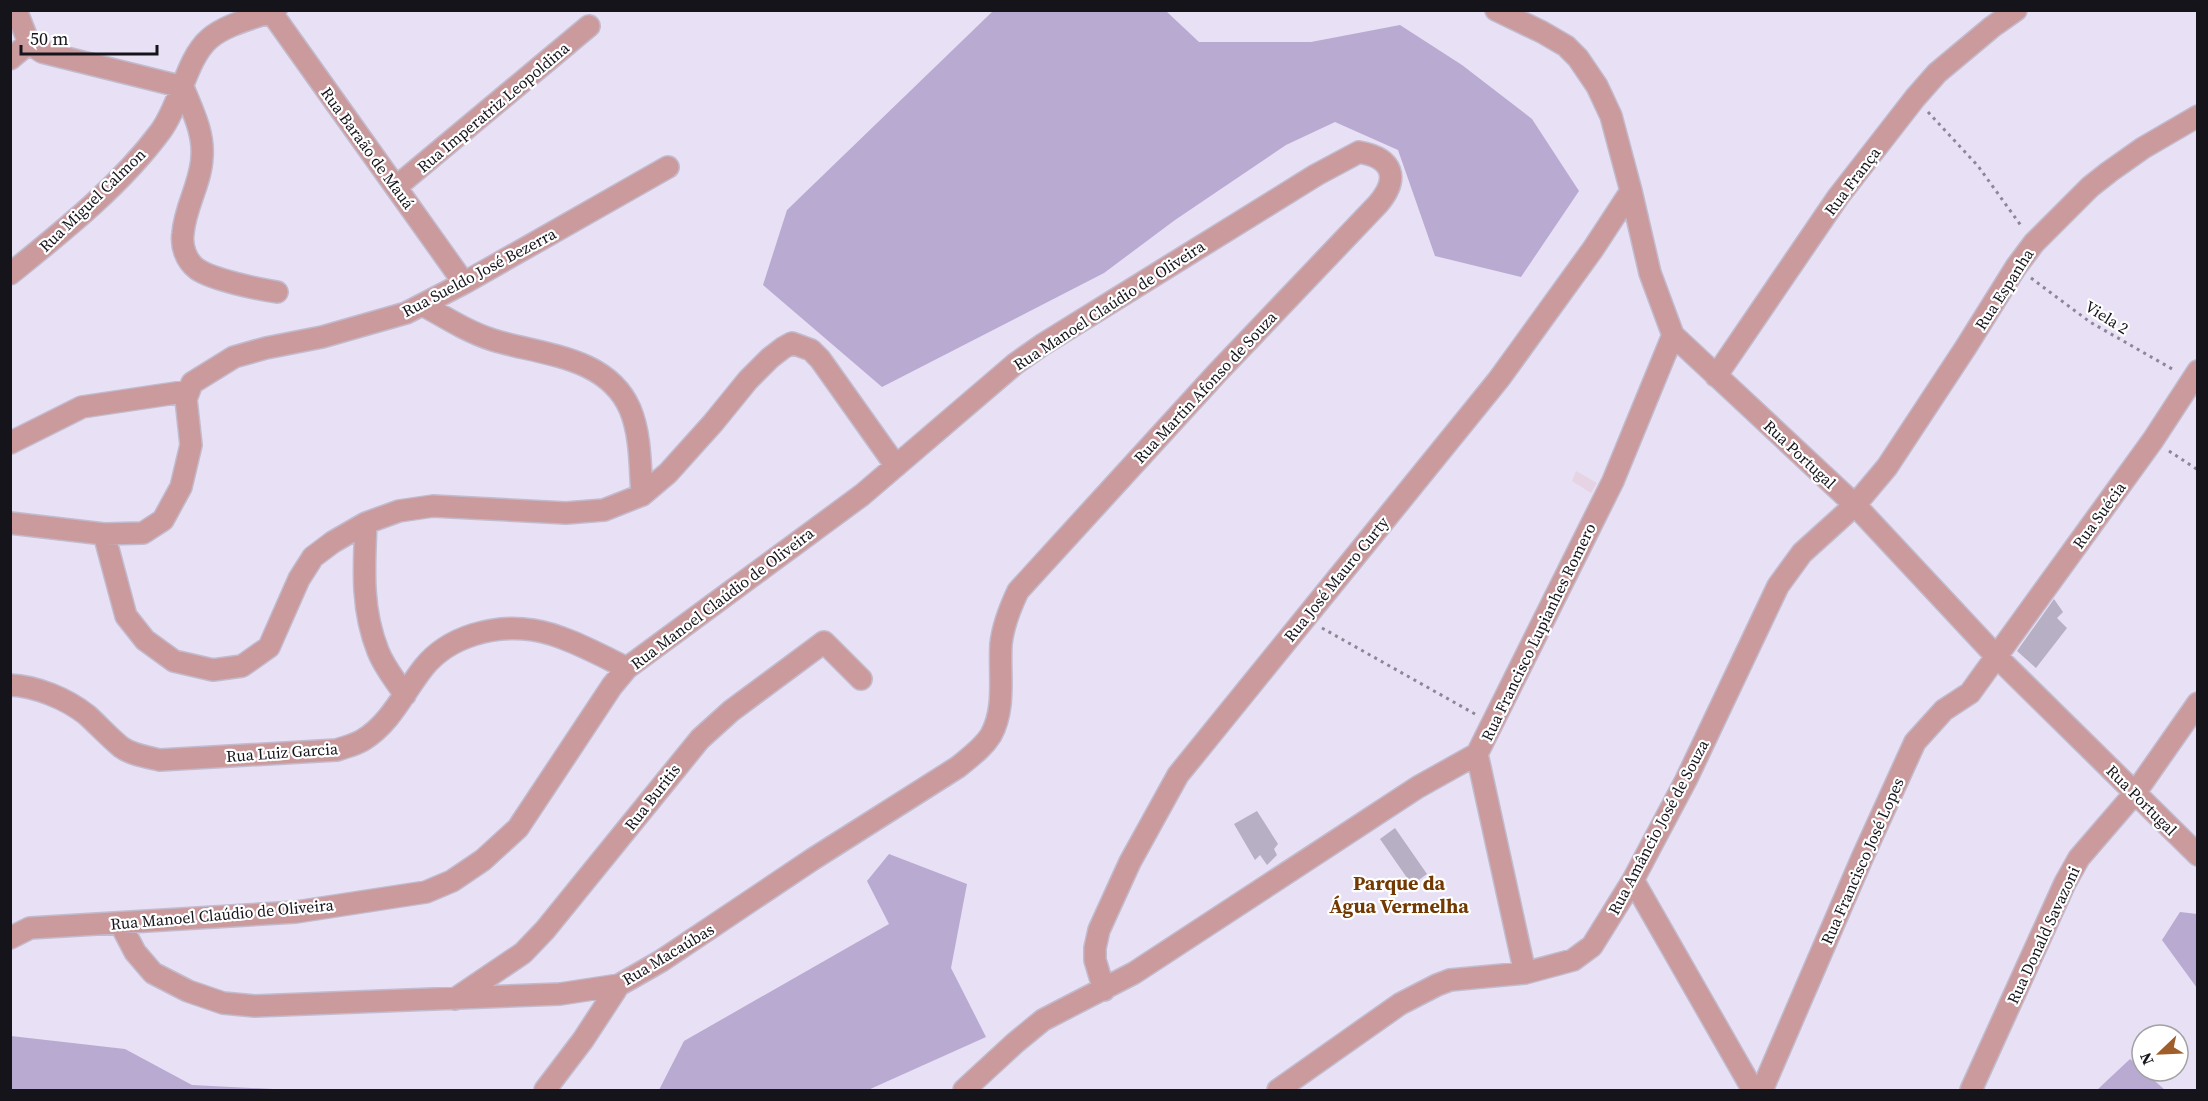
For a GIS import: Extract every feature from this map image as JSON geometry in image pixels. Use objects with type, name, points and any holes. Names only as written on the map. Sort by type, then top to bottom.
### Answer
[{"type":"street","points":[[16,10],[29,42],[42,52],[183,87],[202,140],[202,159],[183,233],[184,253],[197,269],[218,278],[277,292]]},
{"type":"street","name":"Rua Portugal","points":[[1496,10],[1566,46],[1578,58],[1597,86],[1611,116],[1650,273],[1672,334],[1855,505],[1996,656],[2198,855]]},
{"type":"street","name":"Rua França","points":[[1716,376],[1838,197],[1915,98],[1937,73],[2016,10]]},
{"type":"street","name":"Rua Miguel Calmon","points":[[10,274],[72,223],[131,166],[160,132],[173,112],[196,56],[209,39],[226,29],[274,11]]},
{"type":"street","name":"Rua Baraão de Mauá","points":[[274,11],[464,283]]},
{"type":"street","name":"Rua Imperatriz Leopoldina","points":[[396,187],[589,26]]},
{"type":"street","points":[[10,59],[29,42]]},
{"type":"street","name":"Rua Espanha","points":[[1855,505],[1887,467],[2016,267],[2034,243],[2090,187],[2143,148],[2198,116]]},
{"type":"street","name":"Rua Manoel Claúdio de Oliveira","points":[[10,938],[30,928],[296,912],[426,892],[452,881],[483,860],[518,828],[612,686],[627,668],[862,495],[1015,364],[1257,211],[1359,152],[1372,154],[1384,164]]},
{"type":"street","name":"Rua Martin Afonso de Souza","points":[[1009,610],[1018,591],[1028,578],[1389,192],[1392,183],[1391,174],[1384,164]]},
{"type":"street","name":"Rua Sueldo José Bezerra","points":[[189,392],[192,383],[234,357],[379,322],[423,305],[669,167]]},
{"type":"street","name":"Rua José Mauro Curty","points":[[1104,990],[1095,960],[1095,948],[1107,910],[1130,862],[1178,775],[1499,379],[1593,249],[1631,191]]},
{"type":"street","points":[[423,305],[465,329],[491,339],[582,363],[600,373],[617,387],[630,410],[636,432],[642,495]]},
{"type":"street","name":"Rua Francisco Lupianhes Romero","points":[[964,1090],[1014,1043],[1043,1020],[1134,973],[1418,787],[1477,754],[1613,481],[1672,334]]},
{"type":"street","points":[[104,534],[126,616],[145,640],[174,661],[213,670],[242,666],[269,647],[299,579],[313,558],[333,542],[366,523],[399,511],[433,506],[566,513],[604,510],[642,495],[668,473],[748,380],[783,348],[792,343],[811,350],[820,358],[896,466]]},
{"type":"street","name":"Rua Suécia","points":[[1996,656],[2153,440],[2194,376]]},
{"type":"street","points":[[10,443],[82,407],[189,392]]},
{"type":"street","points":[[10,523],[104,534],[143,533],[163,520],[181,487],[191,445],[186,399],[189,392]]},
{"type":"street","name":"Rua Amâncio José de Souza","points":[[1278,1090],[1400,1004],[1437,985],[1450,980],[1525,973],[1573,960],[1592,946],[1633,880],[1686,780],[1778,586],[1802,553],[1855,505]]},
{"type":"street","points":[[366,523],[364,587],[368,620],[379,654],[405,695]]},
{"type":"street","name":"Rua Macaúbas","points":[[120,923],[135,952],[153,973],[188,991],[223,1003],[255,1006],[454,999],[560,994],[619,985],[671,955],[813,859],[958,767],[977,752],[990,735],[999,716],[1001,642],[1009,610]]},
{"type":"street","name":"Rua Luiz Garcia","points":[[10,685],[18,685],[57,697],[85,714],[122,748],[140,756],[160,760],[337,750],[362,741],[385,723],[426,665],[455,641],[487,630],[533,630],[579,644],[627,668]]},
{"type":"street","name":"Rua Buritis","points":[[454,999],[523,953],[545,930],[680,761],[731,711],[824,642],[861,679]]},
{"type":"street","name":"Rua Francisco José Lopes","points":[[1762,1090],[1915,742],[1944,710],[1970,693],[1996,656]]},
{"type":"street","name":"Rua Donald Savazoni","points":[[1971,1090],[2065,883],[2079,858],[2135,793],[2198,703]]},
{"type":"street","points":[[1477,754],[1525,973]]},
{"type":"street","points":[[1633,880],[1753,1090]]},
{"type":"street","points":[[545,1090],[583,1040],[619,985]]},
{"type":"path","points":[[1915,98],[1978,166],[2034,243]]},
{"type":"path","name":"Viela 2","points":[[2016,267],[2090,322],[2194,376]]},
{"type":"path","points":[[2153,440],[2198,470]]},
{"type":"path","points":[[1304,618],[1492,724]]},
{"type":"shaded area","points":[[993,11],[1166,11],[1199,42],[1311,42],[1400,25],[1462,65],[1532,119],[1579,191],[1521,277],[1435,256],[1398,150],[1335,122],[1286,145],[1175,220],[1104,273],[882,387],[763,285],[787,210]]},
{"type":"shaded area","points":[[1576,471],[1597,483],[1591,493],[1572,481]]},
{"type":"shaded area","points":[[889,854],[967,884],[951,968],[986,1037],[868,1090],[659,1090],[684,1041],[889,924],[867,881]]},
{"type":"shaded area","points":[[2180,912],[2197,914],[2197,988],[2162,940]]},
{"type":"shaded area","points":[[11,1036],[125,1049],[192,1085],[293,1090],[11,1090]]},
{"type":"shaded area","points":[[2130,1059],[2130,1083],[2157,1083],[2165,1090],[2097,1090]]},
{"type":"building","points":[[2054,599],[2063,612],[2057,618],[2067,628],[2036,668],[2017,651]]},
{"type":"building","points":[[1257,811],[1278,844],[1274,849],[1277,855],[1267,865],[1260,855],[1255,860],[1234,824]]},
{"type":"building","points":[[1395,828],[1427,874],[1412,885],[1380,839]]},
{"type":"district","name":"Parque da Água Vermelha","points":[[1399,894]]}]
